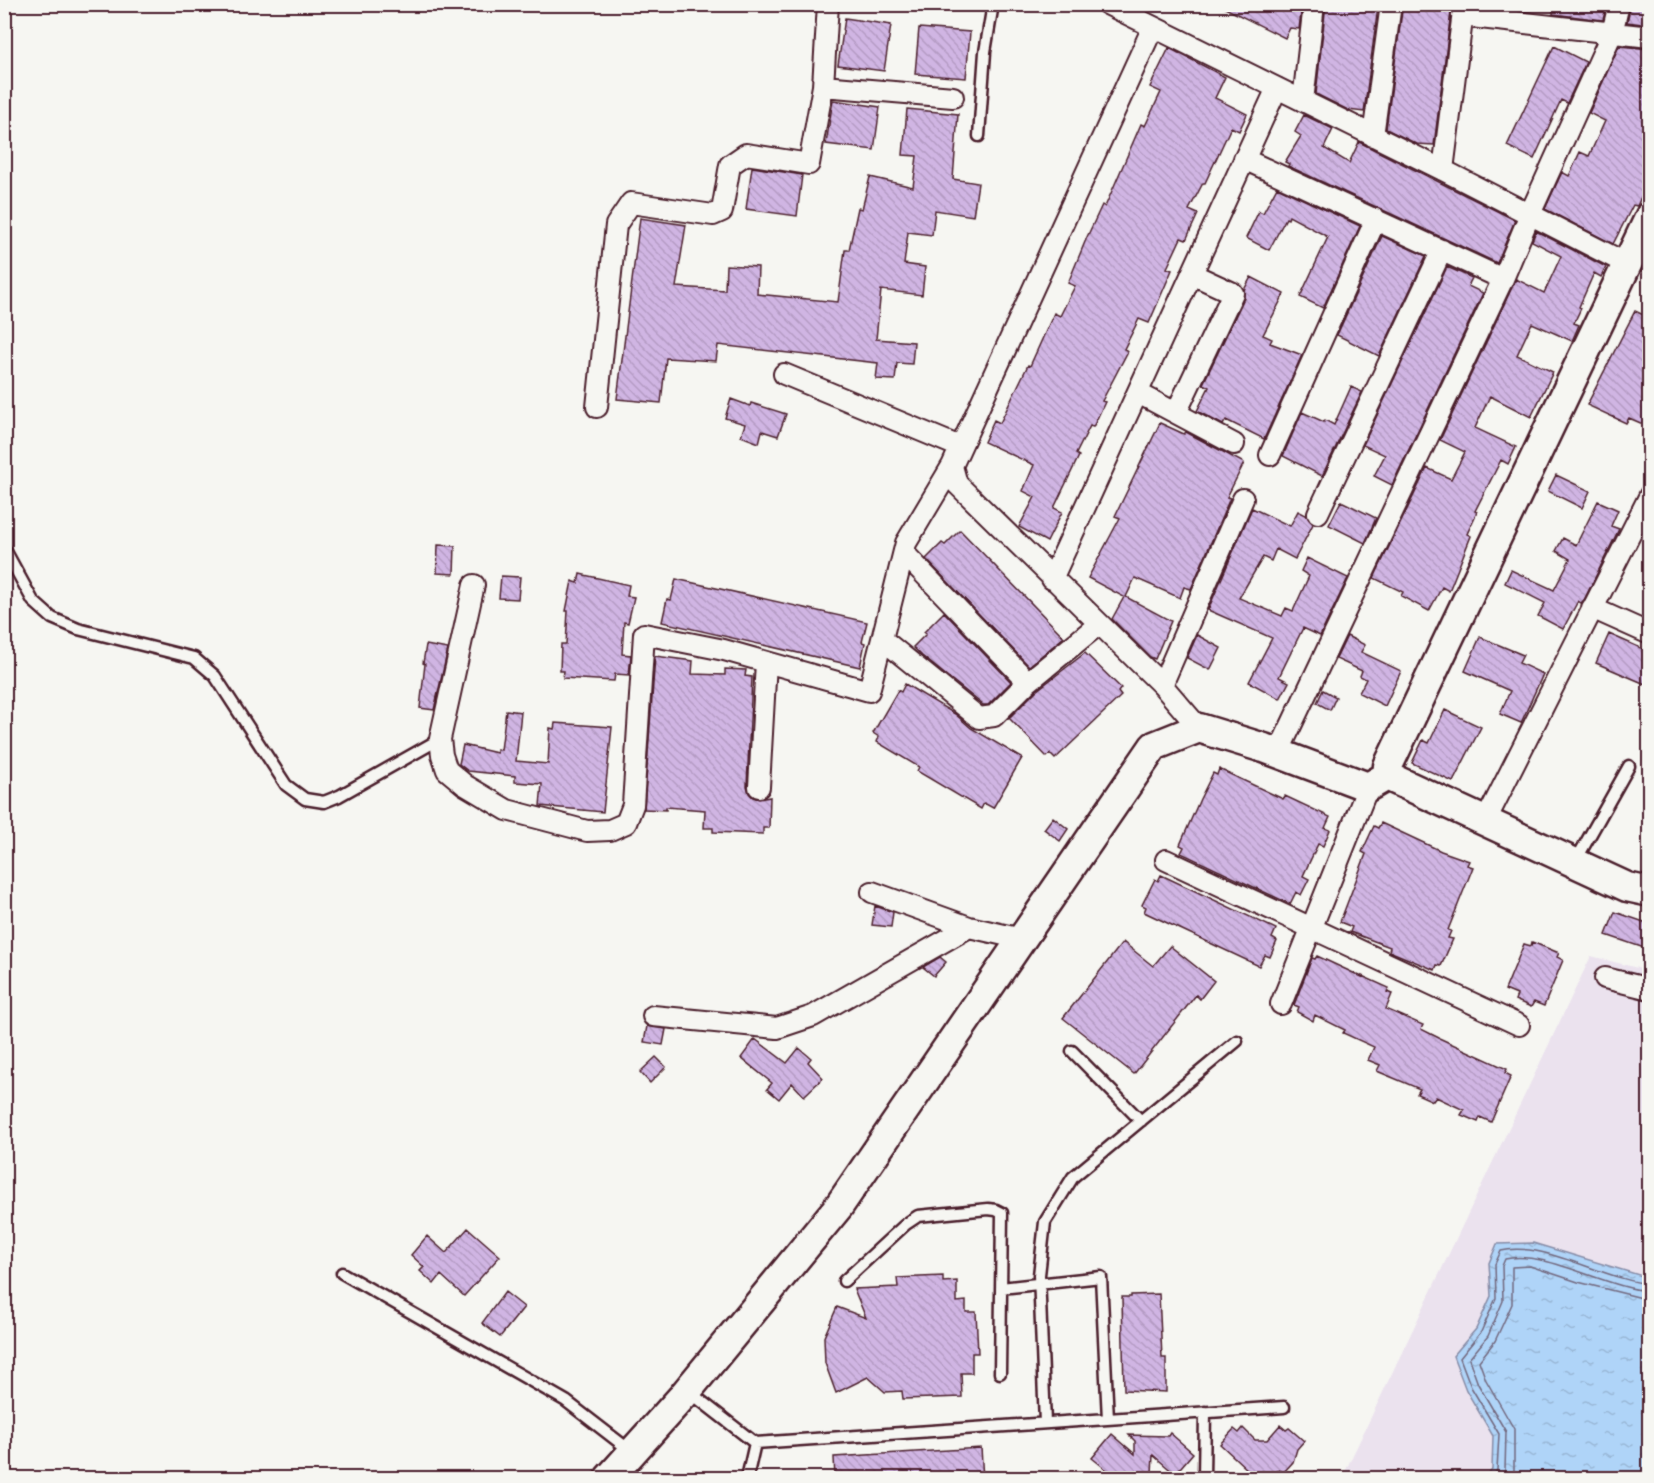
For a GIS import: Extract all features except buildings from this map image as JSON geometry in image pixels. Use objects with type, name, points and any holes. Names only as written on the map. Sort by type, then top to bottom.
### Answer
[{"type":"street","points":[[597,407],[616,225],[631,203],[713,215],[722,211],[730,165],[746,154],[809,164],[823,86],[828,4]]},
{"type":"street","points":[[1107,4],[1627,264]]},
{"type":"street","points":[[1303,101],[1314,4]]},
{"type":"street","points":[[1373,136],[1391,4]]},
{"type":"street","points":[[1278,753],[1503,279],[1612,33],[1618,4]]},
{"type":"street","points":[[1443,170],[1463,10],[1650,37]]},
{"type":"street","points":[[474,585],[440,739],[442,754],[447,770],[465,785],[507,810],[587,831],[610,830],[626,823],[633,805],[644,634],[723,650],[868,691],[906,543],[951,466],[1153,27]]},
{"type":"street","points":[[823,86],[953,97]]},
{"type":"street","points":[[1052,579],[1276,88]]},
{"type":"street","points":[[1244,159],[1503,279]]},
{"type":"street","points":[[1281,1004],[1377,782],[1388,766],[1650,216]]},
{"type":"street","points":[[1270,455],[1376,219]]},
{"type":"street","points":[[1318,513],[1442,250]]},
{"type":"street","points":[[1176,413],[1233,293],[1192,274]]},
{"type":"street","points":[[784,374],[960,447]]},
{"type":"street","points":[[1138,393],[1234,444]]},
{"type":"street","points":[[951,466],[957,484],[1162,685],[1199,728],[1377,782],[1486,820],[1628,886],[1650,892]]},
{"type":"street","points":[[1486,820],[1592,608],[1642,526],[1650,495]]},
{"type":"street","points":[[1162,685],[1243,499]]},
{"type":"street","points":[[903,554],[1028,682]]},
{"type":"street","points":[[1592,608],[1650,634]]},
{"type":"street","points":[[882,639],[979,718],[994,717],[1028,682],[1099,624]]},
{"type":"street","points":[[759,787],[766,662]]},
{"type":"street","points":[[609,1479],[687,1390],[839,1206],[1154,746],[1199,728]]},
{"type":"street","points":[[1166,860],[1519,1025]]},
{"type":"street","points":[[872,892],[969,927],[1022,939]]},
{"type":"street","points":[[653,1016],[777,1028],[813,1016],[969,927]]},
{"type":"street","points":[[1605,978],[1650,989]]},
{"type":"lane","points":[[979,136],[985,52],[993,4]]},
{"type":"lane","points":[[4,548],[33,602],[52,618],[78,629],[194,658],[215,676],[286,785],[305,799],[324,802],[339,796],[440,739]]},
{"type":"lane","points":[[1575,862],[1629,766]]},
{"type":"lane","points":[[1045,1423],[1039,1284],[1045,1222],[1073,1177],[1237,1041]]},
{"type":"lane","points":[[1072,1051],[1141,1121]]},
{"type":"lane","points":[[844,1281],[906,1224],[918,1216],[988,1209],[1002,1213],[1000,1373]]},
{"type":"lane","points":[[342,1273],[566,1401],[632,1452]]},
{"type":"lane","points":[[1001,1288],[1101,1277],[1108,1419]]},
{"type":"lane","points":[[687,1390],[755,1443],[1284,1407]]},
{"type":"lane","points":[[1204,1479],[1205,1412]]},
{"type":"lane","points":[[747,1479],[755,1443]]},
{"type":"shaded area","points":[[1591,956],[1649,971],[1649,1478],[1342,1478]]},
{"type":"water","points":[[1533,1243],[1649,1278],[1649,1478],[1484,1478],[1492,1469],[1493,1436],[1466,1390],[1453,1356],[1476,1329],[1491,1296],[1489,1263],[1497,1244]]}]
